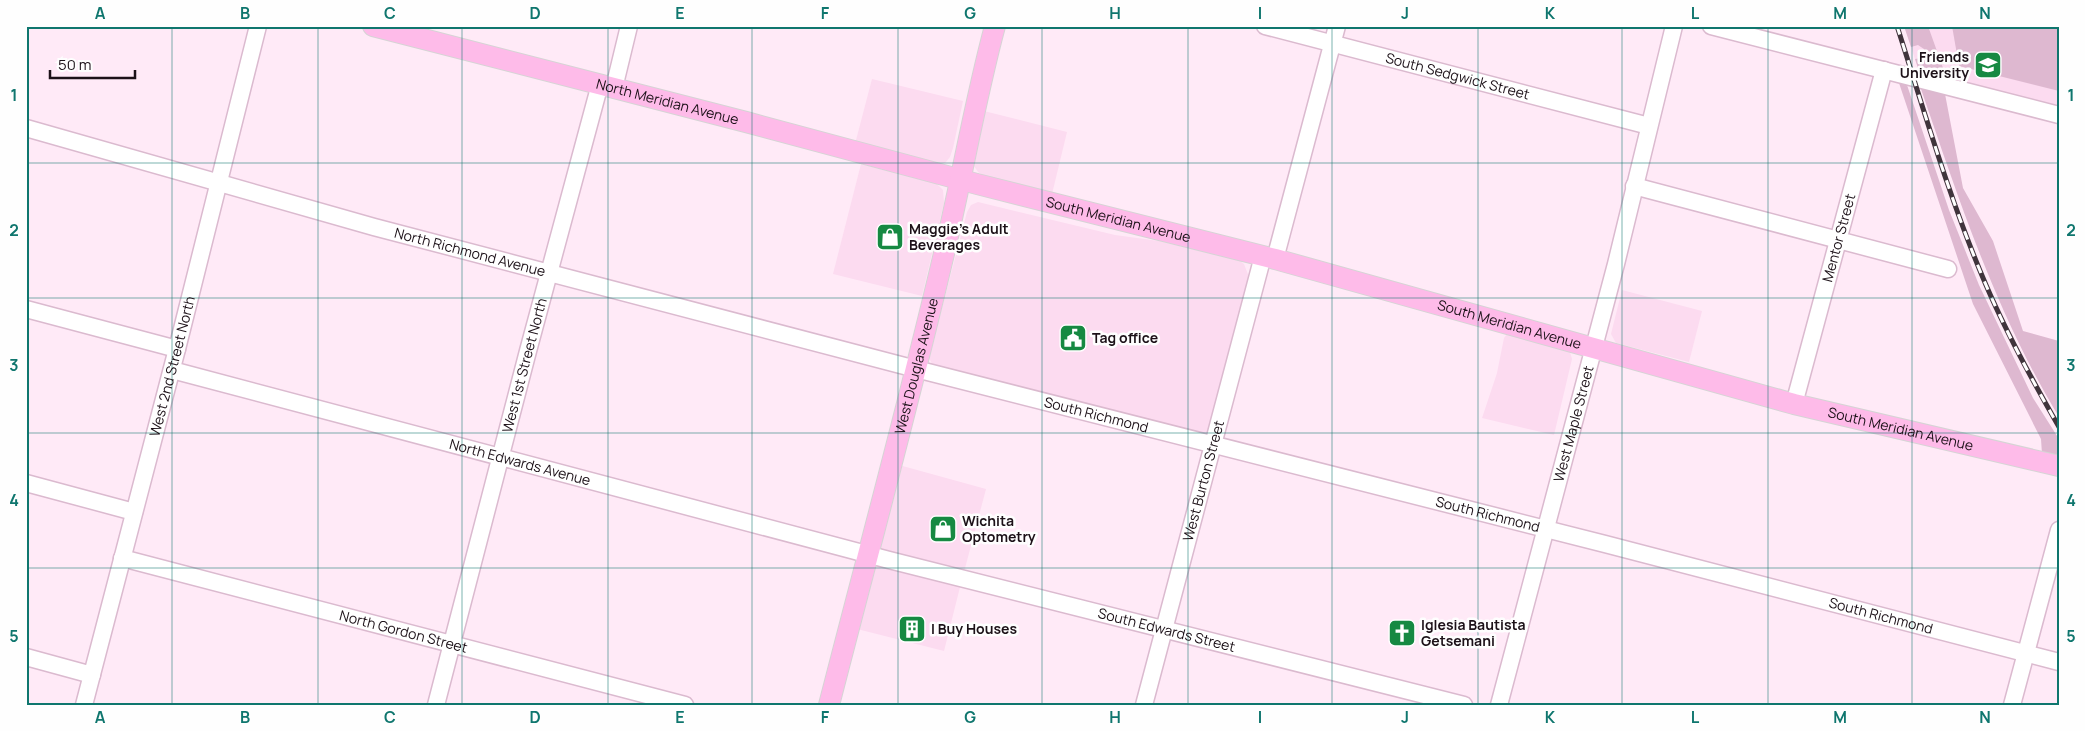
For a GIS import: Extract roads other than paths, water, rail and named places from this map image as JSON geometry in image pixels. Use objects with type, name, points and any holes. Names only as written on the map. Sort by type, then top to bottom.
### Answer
[{"type":"main road","name":"North Meridian Avenue","points":[[373,26],[961,179]]},
{"type":"main road","name":"West Douglas Avenue","points":[[829,705],[916,369],[961,179],[980,82],[994,26]]},
{"type":"main road","name":"South Meridian Avenue","points":[[961,179],[1269,257],[1794,404],[2059,466]]},
{"type":"street","name":"West 2nd Street North","points":[[84,705],[172,370],[258,26]]},
{"type":"street","name":"West 1st Street North","points":[[436,705],[549,272],[607,86],[629,26]]},
{"type":"street","name":"South Sedgwick Street","points":[[1265,26],[1649,126]]},
{"type":"street","name":"West Burton Street","points":[[1144,705],[1213,444],[1337,26]]},
{"type":"street","name":"West Maple Street","points":[[1499,705],[1594,347],[1674,26]]},
{"type":"street","points":[[1711,26],[2059,115]]},
{"type":"street","name":"Mentor Street","points":[[1794,404],[1884,70]]},
{"type":"street","name":"North Richmond Avenue","points":[[26,128],[374,227],[916,369]]},
{"type":"street","points":[[1634,186],[1948,269]]},
{"type":"street","points":[[26,309],[177,349]]},
{"type":"street","name":"South Richmond","points":[[916,369],[2059,662]]},
{"type":"street","name":"North Edwards Avenue","points":[[172,370],[868,554]]},
{"type":"street","points":[[26,483],[134,512]]},
{"type":"street","points":[[2012,705],[2059,530]]},
{"type":"street","name":"South Edwards Street","points":[[868,554],[1464,705]]},
{"type":"street","name":"North Gordon Street","points":[[122,558],[685,705]]},
{"type":"street","points":[[26,657],[92,675]]},
{"type":"railway","points":[[1897,26],[1938,157],[1973,253],[2011,339],[2059,427]]},
{"type":"place","name":"Friends University","points":[[1988,65]]},
{"type":"place","name":"Maggie's Adult Beverages","points":[[890,237]]},
{"type":"place","name":"Tag office","points":[[1073,338]]},
{"type":"place","name":"Wichita Optometry","points":[[943,529]]},
{"type":"place","name":"I Buy Houses","points":[[912,629]]},
{"type":"place","name":"Iglesia Bautista Getsemani","points":[[1402,633]]}]
